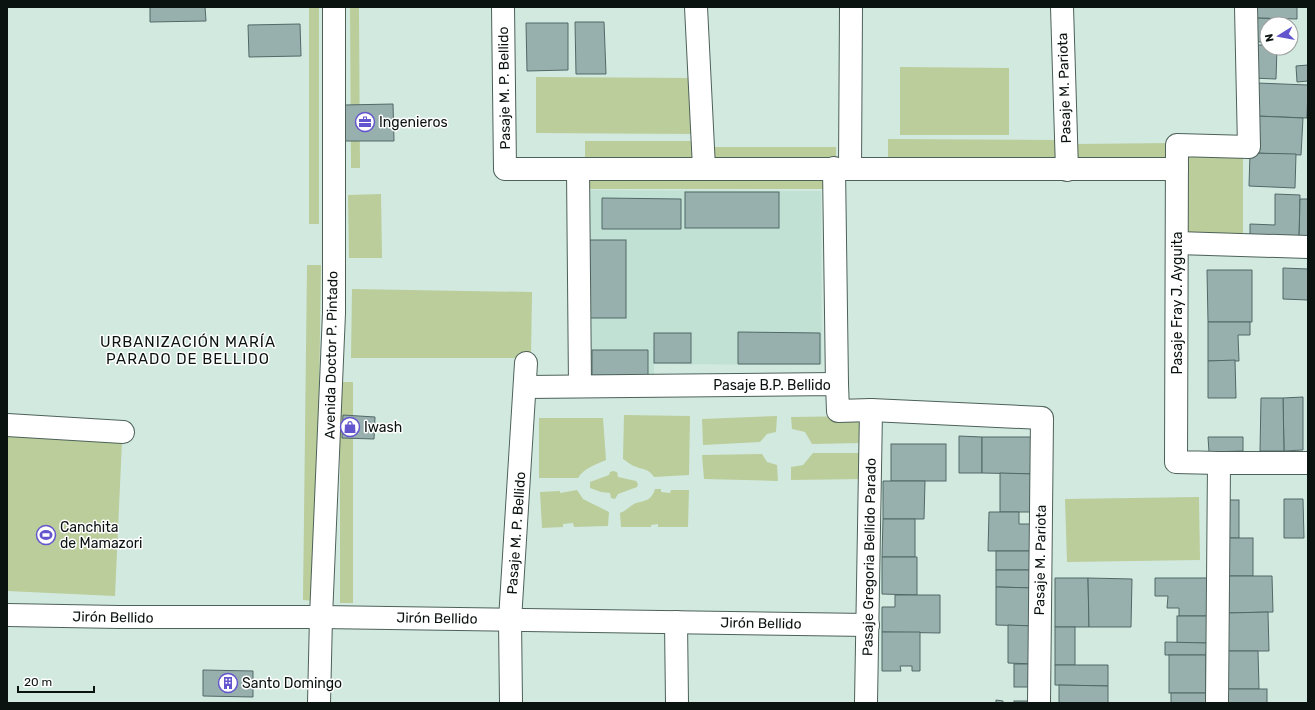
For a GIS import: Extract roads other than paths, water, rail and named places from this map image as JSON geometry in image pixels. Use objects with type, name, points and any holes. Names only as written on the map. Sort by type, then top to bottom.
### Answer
[{"type":"street","name":"Avenida Doctor P. Pintado","points":[[319,703],[321,617],[334,313],[334,7]]},
{"type":"street","name":"Pasaje M. P. Bellido","points":[[503,7],[505,170],[578,170]]},
{"type":"street","points":[[696,7],[704,168]]},
{"type":"street","points":[[837,384],[842,168],[851,7]]},
{"type":"street","name":"Pasaje M. Pariota","points":[[1062,7],[1066,170]]},
{"type":"street","name":"Pasaje Fray J. Ayguita","points":[[1219,463],[1176,462],[1177,145],[1249,146],[1246,7]]},
{"type":"street","points":[[580,386],[578,170],[704,168],[1066,170],[1177,169]]},
{"type":"street","points":[[1177,243],[1308,247]]},
{"type":"street","name":"Pasaje M. P. Bellido","points":[[511,703],[510,620],[526,364]]},
{"type":"street","name":"Pasaje B.P. Bellido","points":[[525,387],[837,384],[838,410],[871,410],[1042,418]]},
{"type":"street","name":"Pasaje Gregoria Bellido Parado","points":[[866,703],[871,410]]},
{"type":"street","name":"Pasaje M. Pariota","points":[[1039,703],[1042,418]]},
{"type":"street","points":[[7,426],[123,432]]},
{"type":"street","points":[[1216,703],[1219,463],[1308,463]]},
{"type":"street","name":"Jirón Bellido","points":[[7,615],[119,617],[321,617],[868,625]]},
{"type":"street","points":[[676,622],[677,703]]},
{"type":"place","name":"Ingenieros","points":[[365,122]]},
{"type":"place","name":"Iwash","points":[[350,427]]},
{"type":"place","name":"Canchita de Mamazori","points":[[46,535]]},
{"type":"place","name":"Santo Domingo","points":[[228,683]]},
{"type":"district","name":"URBANIZACIÓN MARÍA PARADO DE BELLIDO","points":[[188,350]]}]
